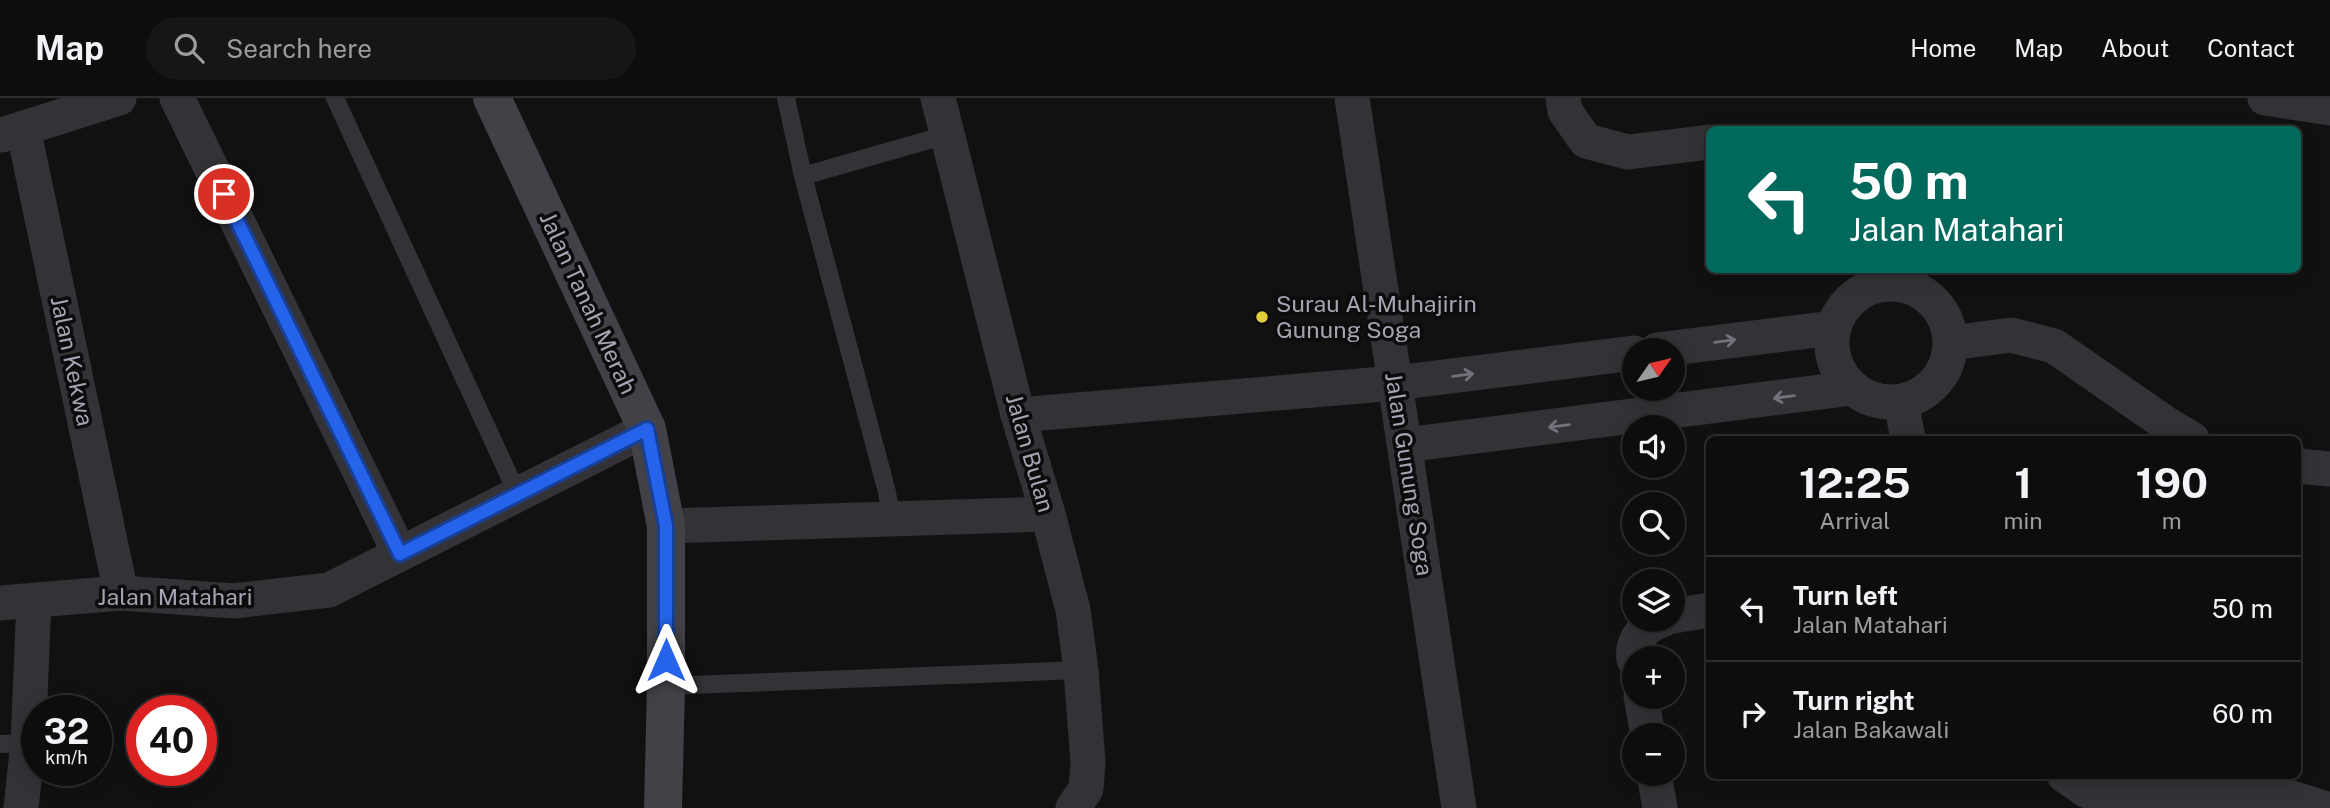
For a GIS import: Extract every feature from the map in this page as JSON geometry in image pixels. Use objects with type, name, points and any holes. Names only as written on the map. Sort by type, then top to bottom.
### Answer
[{"type":"street","points":[[12,132],[119,98]]},
{"type":"street","points":[[177,98],[400,554]]},
{"type":"street","name":"Jalan Tanah Merah","points":[[492,98],[647,429],[666,526],[663,808]]},
{"type":"street","name":"Jalan Bulan","points":[[938,98],[1018,415],[1073,610],[1082,670],[1088,763],[1086,803]]},
{"type":"street","name":"Jalan Gunung Soga","points":[[1352,98],[1459,808]]},
{"type":"street","points":[[1563,98],[1565,111],[1586,141],[1628,152],[1706,142]]},
{"type":"street","points":[[2265,98],[2330,108]]},
{"type":"street","name":"Jalan Kekwa","points":[[12,132],[121,593]]},
{"type":"street","points":[[1886,277],[1924,294],[1938,307],[1947,324],[1951,343],[1949,359],[1942,375],[1931,388],[1917,397],[1901,402],[1883,403],[1866,398],[1841,376],[1831,344],[1833,328],[1841,310],[1854,296],[1886,277]]},
{"type":"street","points":[[1685,346],[1833,328]]},
{"type":"street","points":[[1951,343],[2011,335],[2053,346],[2187,436]]},
{"type":"street","points":[[1018,415],[1395,383],[1622,355]]},
{"type":"street","points":[[1405,445],[1852,388]]},
{"type":"street","points":[[1901,402],[1907,436]]},
{"type":"street","name":"Jalan Matahari","points":[[0,603],[121,593],[234,601],[329,590],[647,429]]},
{"type":"street","points":[[2301,466],[2330,469]]},
{"type":"street","points":[[666,526],[1048,514]]},
{"type":"street","points":[[21,808],[14,743],[34,601]]},
{"type":"street","points":[[1685,614],[1706,611]]},
{"type":"street","points":[[1656,786],[1660,808]]},
{"type":"street","points":[[2080,791],[2288,797],[2324,808]]},
{"type":"lane","points":[[335,98],[518,495]]},
{"type":"lane","points":[[786,98],[803,176],[887,492],[891,519]]},
{"type":"lane","points":[[803,176],[946,135]]},
{"type":"lane","points":[[666,686],[1082,670]]},
{"type":"place","name":"Surau Al-Muhajirin Gunung Soga","points":[[1262,317]]},
{"type":"route","points":[[224,194],[400,554],[647,429],[666,526],[666,660]]}]
